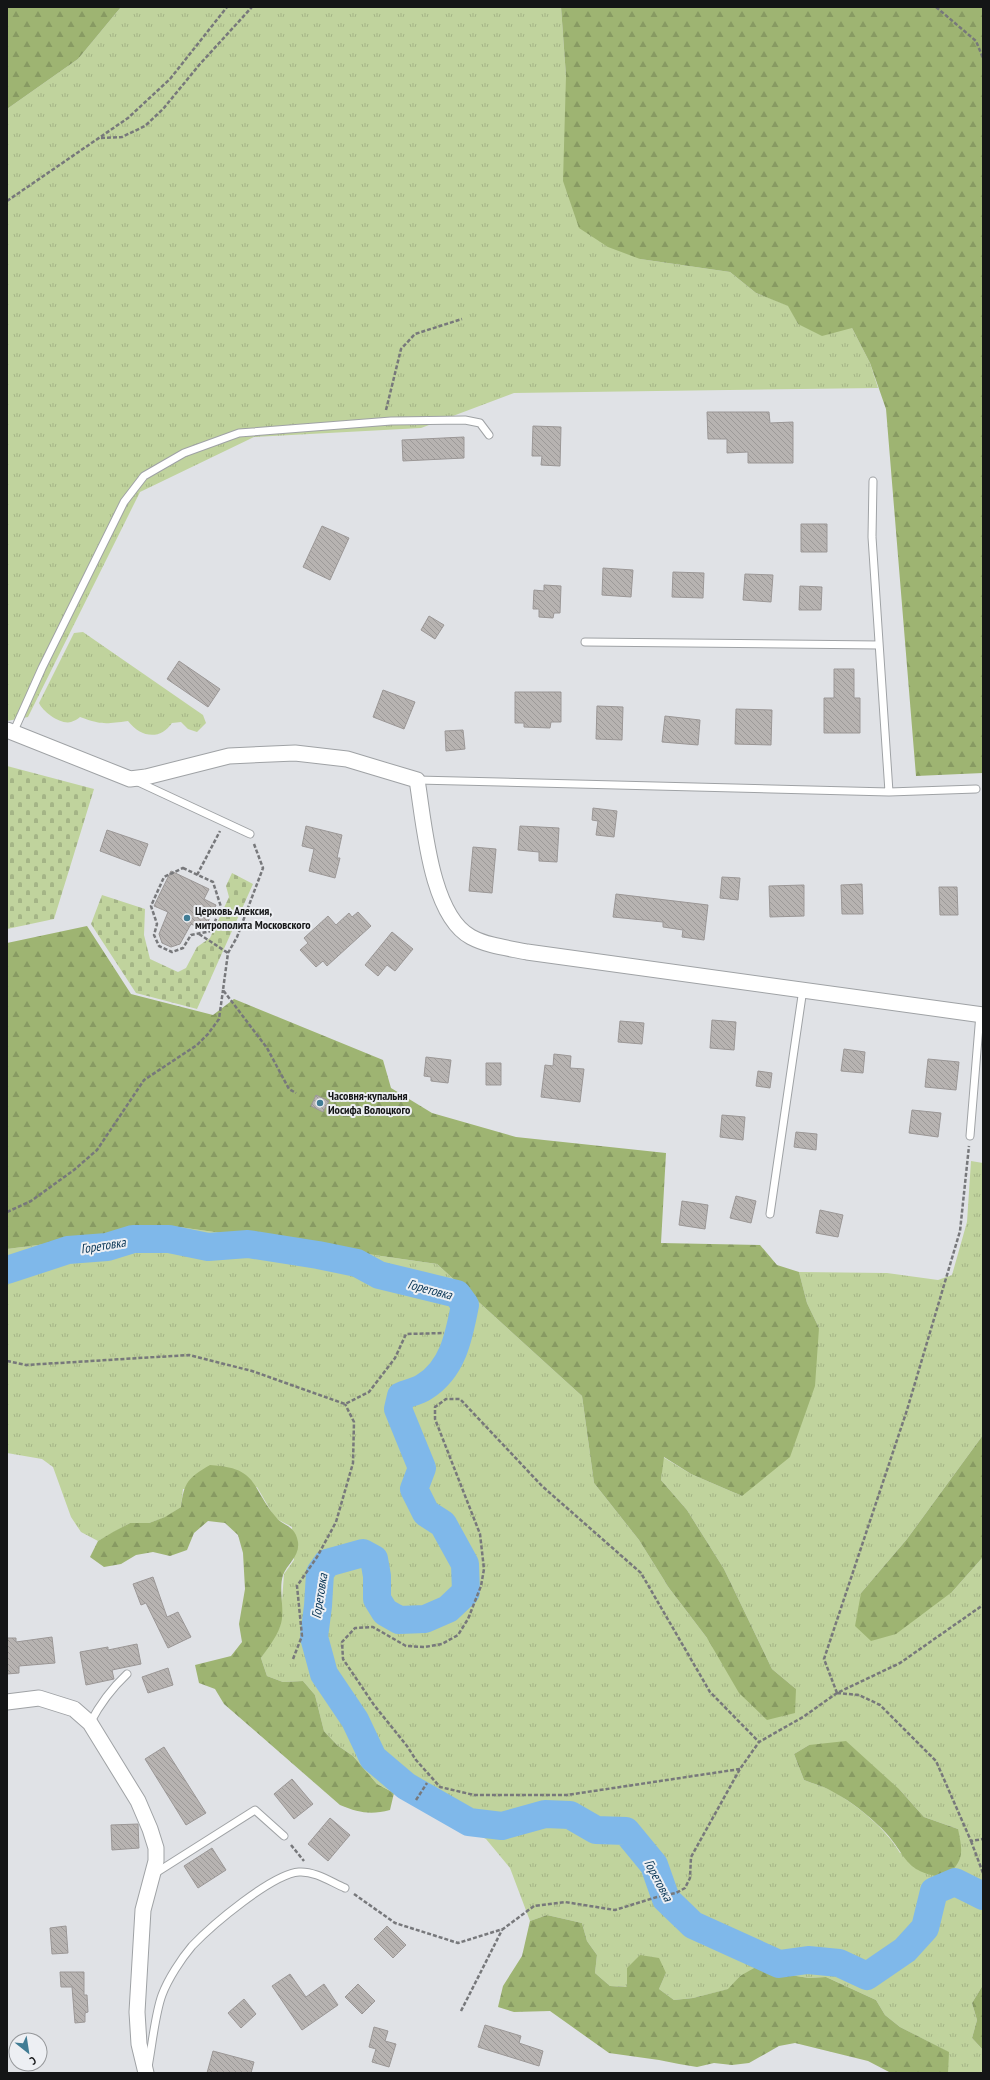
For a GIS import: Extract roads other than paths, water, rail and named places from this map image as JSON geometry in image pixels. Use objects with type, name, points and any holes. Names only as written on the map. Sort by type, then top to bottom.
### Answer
[{"type":"street","points":[[10,731],[130,779],[146,777],[229,756],[295,753],[347,759],[417,780],[435,882],[442,903],[452,919],[470,936],[488,944],[527,952],[803,989],[981,1015]]},
{"type":"street","points":[[7,1702],[39,1698],[74,1709],[90,1723],[138,1801],[150,1829],[156,1848],[156,1861],[144,1910],[136,2012],[139,2044],[146,2073]]},
{"type":"lane","points":[[10,731],[124,502],[144,476],[184,453],[239,433],[382,422],[465,420],[480,423],[489,435]]},
{"type":"lane","points":[[873,481],[872,537],[889,792]]},
{"type":"lane","points":[[584,642],[879,645]]},
{"type":"lane","points":[[130,779],[250,834]]},
{"type":"lane","points":[[417,780],[889,792],[976,789]]},
{"type":"lane","points":[[770,1214],[803,989]]},
{"type":"lane","points":[[970,1136],[981,1015]]},
{"type":"lane","points":[[90,1723],[99,1706],[114,1687],[127,1674]]},
{"type":"lane","points":[[152,1875],[254,1810],[284,1836]]},
{"type":"lane","points":[[146,2073],[162,1995],[192,1947],[218,1922],[253,1895],[286,1875],[300,1872],[314,1874],[345,1888]]},
{"type":"waterway","name":"Горетовка","points":[[7,1270],[68,1250],[107,1247],[133,1239],[169,1239],[208,1247],[248,1244],[318,1255],[357,1263],[379,1275],[457,1294],[465,1305],[457,1340],[448,1361],[434,1380],[416,1391],[401,1396],[398,1409],[422,1468],[414,1489],[426,1513],[443,1524],[465,1564],[466,1592],[448,1609],[425,1619],[399,1620],[385,1612],[377,1599],[377,1576],[374,1559],[363,1553],[327,1563],[320,1573],[314,1637],[324,1674],[355,1720],[373,1758],[406,1786],[469,1822],[502,1826],[545,1814],[570,1815],[596,1830],[626,1831],[654,1865],[666,1899],[693,1925],[779,1964],[808,1960],[839,1963],[867,1976],[905,1950],[925,1928],[934,1891],[955,1882],[983,1896]]},
{"type":"place","name":"Церковь Алексия, митрополита Московского","points":[[187,918]]},
{"type":"place","name":"Часовня-купальня Иосифа Волоцкого","points":[[320,1103]]}]
